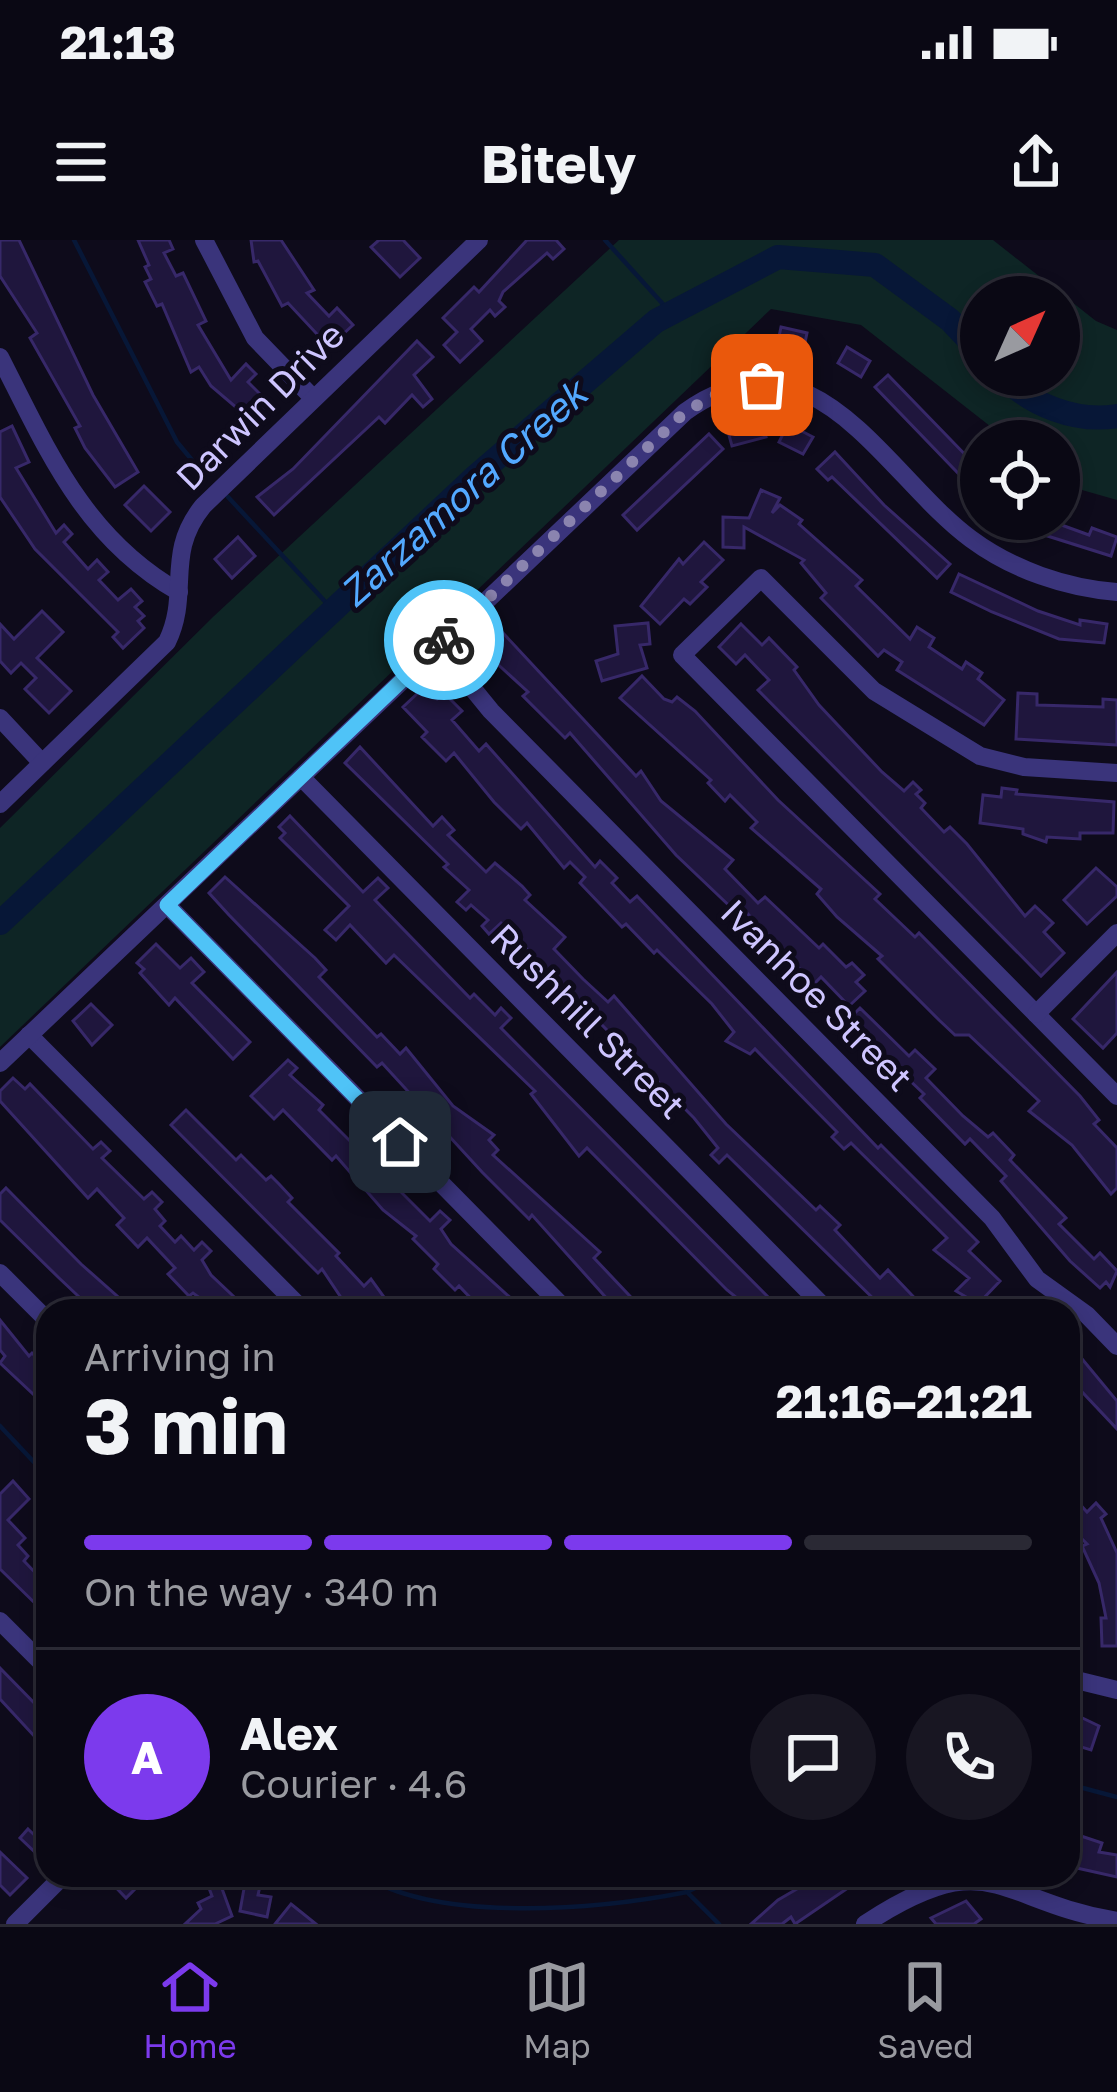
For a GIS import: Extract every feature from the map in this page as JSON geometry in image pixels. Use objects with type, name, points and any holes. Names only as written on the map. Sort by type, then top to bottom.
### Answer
[{"type":"street","points":[[204,240],[255,338],[313,398]]},
{"type":"street","name":"Darwin Drive","points":[[0,804],[167,642],[177,623],[179,546],[186,526],[466,244]]},
{"type":"street","points":[[0,357],[59,473],[90,520],[130,560],[178,592]]},
{"type":"street","points":[[0,1063],[685,412],[707,397],[779,385],[834,406],[975,542],[1052,579],[1117,592]]},
{"type":"street","points":[[1117,773],[1024,767],[980,756],[874,691],[761,578],[682,655],[1117,1096]]},
{"type":"street","name":"Ivanhoe Street","points":[[438,646],[992,1218],[1037,1279],[1064,1299]]},
{"type":"street","points":[[0,718],[42,763]]},
{"type":"street","name":"Rushhill Street","points":[[301,777],[816,1299]]},
{"type":"street","points":[[167,905],[555,1299]]},
{"type":"street","points":[[1036,1014],[1117,933]]},
{"type":"street","points":[[29,1035],[292,1299]]},
{"type":"street","points":[[0,1273],[36,1310]]},
{"type":"street","name":"Ivanhoe Street","points":[[1080,1311],[1117,1346]]},
{"type":"street","points":[[0,1621],[36,1657]]},
{"type":"street","points":[[1080,1681],[1117,1690]]},
{"type":"street","points":[[15,1924],[52,1887]]},
{"type":"street","points":[[877,1921],[928,1887]]},
{"type":"street","points":[[1009,1887],[1117,1921]]},
{"type":"green space","points":[[619,240],[993,240],[1039,276],[960,276],[960,396],[1080,396],[1080,308],[1117,330],[1117,500],[1080,489],[1080,420],[982,420],[861,325],[771,309],[0,1047],[0,828],[214,616]]},
{"type":"building","points":[[0,240],[19,240],[93,395],[138,472],[115,487],[85,448],[75,428],[80,426],[30,338],[37,333],[0,276]]},
{"type":"building","points":[[138,240],[169,240],[173,249],[164,253],[176,276],[183,273],[206,321],[198,325],[231,380],[246,364],[256,374],[248,382],[269,403],[252,421],[211,386],[199,367],[191,372],[162,304],[157,306],[145,282],[151,279],[145,267],[149,265]]},
{"type":"building","points":[[251,240],[281,240],[314,290],[307,293],[329,316],[337,308],[353,325],[329,347],[288,303],[282,306],[258,261],[254,262]]},
{"type":"building","points":[[379,240],[403,240],[420,258],[400,277],[371,247]]},
{"type":"building","points":[[527,240],[556,240],[564,249],[553,259],[547,253],[503,292],[499,301],[505,307],[495,316],[490,310],[471,329],[482,341],[460,362],[444,345],[457,332],[443,318],[474,287],[479,292]]},
{"type":"building","points":[[781,327],[807,333],[803,352],[777,346]]},
{"type":"building","points":[[417,341],[433,357],[414,375],[432,399],[423,407],[412,395],[385,423],[379,417],[274,515],[257,497],[293,469]]},
{"type":"building","points":[[847,347],[870,361],[861,377],[838,363]]},
{"type":"building","points":[[888,375],[960,449],[960,475],[875,387]]},
{"type":"building","points":[[761,419],[766,437],[732,446],[727,428]]},
{"type":"building","points":[[788,424],[813,437],[803,454],[779,442]]},
{"type":"building","points":[[12,426],[29,462],[16,468],[56,533],[64,525],[72,534],[64,542],[88,569],[97,560],[108,572],[99,580],[118,600],[131,589],[142,601],[135,607],[144,616],[138,621],[144,628],[123,648],[113,637],[118,632],[35,549],[0,497],[0,432]]},
{"type":"building","points":[[709,434],[723,449],[637,530],[623,515]]},
{"type":"building","points":[[835,452],[884,505],[950,564],[937,578],[832,477],[828,480],[817,469]]},
{"type":"building","points":[[144,486],[170,512],[151,531],[125,505]]},
{"type":"building","points":[[761,490],[780,498],[772,513],[780,505],[802,520],[799,524],[862,580],[856,586],[910,639],[917,627],[934,638],[929,647],[962,669],[966,662],[982,673],[978,679],[1004,700],[984,725],[897,670],[902,662],[884,650],[878,656],[821,598],[826,593],[801,563],[804,560],[744,527],[744,548],[723,547],[723,517],[749,518]]},
{"type":"building","points":[[1092,528],[1117,537],[1111,556],[1060,540],[1080,540],[1080,532],[1089,535]]},
{"type":"building","points":[[238,537],[255,556],[232,578],[215,559]]},
{"type":"building","points":[[704,542],[723,560],[701,582],[707,587],[690,604],[684,599],[660,624],[641,606],[679,559],[683,564]]},
{"type":"building","points":[[959,574],[1038,611],[1080,625],[1080,620],[1107,624],[1104,643],[1059,639],[992,612],[951,592]]},
{"type":"building","points":[[42,611],[63,632],[37,658],[71,691],[49,713],[25,689],[36,678],[21,663],[11,673],[0,661],[0,624],[14,639]]},
{"type":"building","points":[[490,619],[636,776],[641,771],[661,801],[733,860],[725,869],[758,903],[765,897],[819,948],[823,944],[846,967],[852,963],[864,975],[856,982],[865,991],[849,1006],[821,977],[814,984],[745,911],[740,916],[676,855],[570,733],[565,738],[523,696],[528,692],[478,646],[482,642],[474,634]]},
{"type":"building","points":[[648,623],[650,644],[640,645],[647,668],[602,681],[596,661],[618,654],[615,626]]},
{"type":"building","points":[[741,624],[762,645],[769,638],[797,667],[794,670],[819,705],[882,772],[904,791],[913,782],[921,790],[916,794],[925,803],[921,808],[944,832],[950,827],[967,844],[1025,916],[1035,906],[1053,923],[1044,932],[1064,953],[1041,976],[758,690],[769,680],[745,655],[736,664],[719,647]]},
{"type":"building","points":[[642,676],[664,699],[672,702],[677,697],[695,711],[778,800],[880,894],[875,899],[915,937],[919,933],[1080,1096],[1099,1120],[1094,1124],[1117,1148],[1117,1188],[1111,1194],[1072,1145],[1029,1111],[1039,1101],[969,1035],[955,1035],[939,1020],[878,959],[882,956],[837,917],[817,894],[821,889],[751,828],[757,822],[730,795],[725,801],[708,783],[711,780],[620,698]]},
{"type":"building","points":[[420,691],[437,699],[444,693],[462,711],[452,720],[479,751],[486,744],[595,867],[600,861],[617,878],[612,883],[630,902],[637,896],[878,1148],[881,1145],[978,1242],[969,1251],[1000,1281],[983,1299],[970,1299],[956,1291],[969,1278],[934,1250],[947,1238],[851,1143],[844,1149],[832,1137],[837,1132],[755,1049],[750,1054],[726,1041],[734,1032],[712,1004],[657,950],[654,953],[626,924],[622,927],[580,883],[585,877],[570,862],[564,868],[527,823],[521,829],[454,753],[446,761],[422,737],[427,732],[403,707]]},
{"type":"building","points":[[1018,693],[1037,694],[1037,705],[1103,707],[1103,699],[1117,700],[1117,745],[1016,739]]},
{"type":"building","points":[[360,747],[433,826],[442,817],[454,830],[448,835],[486,872],[495,863],[522,886],[530,895],[525,900],[565,937],[554,949],[608,1002],[614,996],[726,1124],[816,1210],[820,1206],[840,1225],[835,1230],[880,1278],[888,1270],[916,1299],[874,1299],[727,1155],[719,1163],[711,1155],[718,1148],[694,1118],[501,923],[489,934],[482,926],[488,920],[471,905],[466,910],[457,902],[469,890],[345,763]]},
{"type":"building","points":[[1002,788],[1017,790],[1016,794],[1114,802],[1113,833],[1080,833],[1080,839],[1047,837],[1046,842],[1023,834],[1023,829],[980,823],[983,795],[1001,797]]},
{"type":"building","points":[[290,816],[363,892],[378,878],[388,888],[375,900],[470,998],[474,994],[495,1015],[501,1008],[511,1018],[501,1028],[770,1299],[738,1299],[587,1148],[579,1156],[531,1094],[535,1091],[394,955],[386,963],[350,925],[336,940],[325,930],[349,906],[280,838],[285,833],[279,827]]},
{"type":"building","points":[[1096,868],[1117,887],[1117,896],[1087,924],[1064,900]]},
{"type":"building","points":[[225,877],[315,958],[326,970],[319,977],[377,1037],[381,1034],[400,1054],[406,1048],[453,1106],[494,1135],[489,1140],[498,1150],[493,1155],[600,1252],[594,1258],[633,1299],[607,1299],[532,1215],[529,1219],[382,1063],[377,1067],[209,893]]},
{"type":"building","points":[[156,944],[180,968],[191,958],[204,972],[192,983],[250,1042],[233,1059],[175,998],[169,1005],[140,973],[144,969],[137,963]]},
{"type":"building","points":[[1117,972],[1117,1033],[1103,1048],[1073,1019]]},
{"type":"building","points":[[91,1004],[112,1025],[92,1045],[73,1021]]},
{"type":"building","points":[[860,1008],[909,1056],[915,1050],[935,1069],[926,1078],[963,1116],[988,1137],[993,1133],[1014,1155],[1010,1160],[1066,1218],[1059,1224],[1094,1259],[1100,1253],[1117,1271],[1110,1287],[1106,1282],[1100,1288],[1070,1261],[1001,1181],[1006,1176],[970,1139],[965,1144],[920,1098],[924,1094],[847,1021]]},
{"type":"building","points":[[288,1060],[297,1068],[290,1075],[323,1105],[319,1110],[430,1221],[440,1211],[450,1220],[441,1229],[451,1244],[512,1299],[471,1299],[459,1286],[455,1290],[434,1269],[438,1264],[413,1239],[416,1236],[383,1210],[336,1156],[332,1160],[283,1110],[274,1119],[251,1096]]},
{"type":"building","points":[[13,1078],[25,1089],[30,1084],[93,1149],[101,1142],[110,1151],[102,1158],[144,1199],[152,1192],[162,1202],[155,1209],[165,1221],[160,1226],[175,1242],[181,1236],[194,1250],[202,1242],[211,1251],[202,1260],[236,1299],[189,1296],[168,1274],[175,1268],[147,1238],[138,1247],[117,1225],[124,1218],[97,1189],[88,1198],[0,1101],[0,1091]]},
{"type":"building","points":[[186,1110],[236,1160],[241,1155],[266,1180],[271,1176],[292,1198],[288,1202],[339,1253],[336,1256],[364,1286],[371,1279],[385,1299],[342,1299],[322,1269],[318,1273],[171,1125]]},
{"type":"building","points":[[6,1188],[120,1299],[81,1299],[0,1220],[0,1194]]},
{"type":"building","points":[[0,1320],[29,1356],[36,1357],[36,1397],[0,1363],[5,1356],[0,1350]]},
{"type":"building","points":[[1080,1356],[1117,1401],[1117,1429],[1083,1393],[1080,1396]]},
{"type":"building","points":[[13,1481],[29,1499],[8,1520],[25,1538],[18,1545],[36,1574],[36,1604],[0,1569],[0,1494]]},
{"type":"building","points":[[1096,1503],[1106,1514],[1101,1518],[1117,1553],[1117,1646],[1102,1646],[1101,1618],[1106,1618],[1099,1583],[1082,1546],[1087,1544],[1080,1537],[1080,1504],[1087,1512]]},
{"type":"building","points":[[0,1668],[36,1705],[36,1738],[0,1699]]},
{"type":"building","points":[[1080,1717],[1099,1726],[1091,1750],[1080,1747]]},
{"type":"building","points":[[28,1829],[36,1837],[36,1853],[20,1838]]},
{"type":"building","points":[[1080,1836],[1102,1843],[1099,1852],[1117,1855],[1117,1877],[1080,1869]]},
{"type":"building","points":[[0,1852],[27,1878],[10,1895],[0,1885]]},
{"type":"building","points":[[115,1887],[137,1887],[126,1898]]},
{"type":"building","points":[[209,1887],[221,1887],[232,1916],[215,1924],[185,1924],[201,1909],[198,1903],[212,1896]]},
{"type":"building","points":[[244,1887],[260,1887],[258,1895],[271,1897],[267,1917],[240,1911]]},
{"type":"building","points":[[800,1887],[849,1887],[795,1924],[791,1917],[782,1924],[751,1924]]},
{"type":"building","points":[[966,1901],[981,1919],[974,1924],[936,1924],[931,1918]]},
{"type":"building","points":[[291,1904],[316,1924],[275,1924]]},
{"type":"waterway","points":[[74,240],[177,442],[206,477]]},
{"type":"waterway","points":[[605,240],[671,313]]},
{"type":"waterway","name":"Zarzamora Creek","points":[[0,923],[476,476],[656,321],[778,257],[875,265],[960,331]]},
{"type":"waterway","name":"Zarzamora Creek","points":[[1028,396],[1070,414],[1117,416]]},
{"type":"waterway","points":[[228,497],[333,610]]},
{"type":"waterway","points":[[0,1426],[36,1464]]},
{"type":"waterway","points":[[1080,1787],[1117,1797]]},
{"type":"waterway","points":[[389,1887],[434,1901],[521,1908],[611,1903],[687,1892],[719,1924]]},
{"type":"waterway","points":[[689,1891],[697,1887]]},
{"type":"way so far","points":[[444,640],[685,412],[720,392],[762,385]]},
{"type":"route","points":[[400,1142],[167,905],[444,640]]}]
